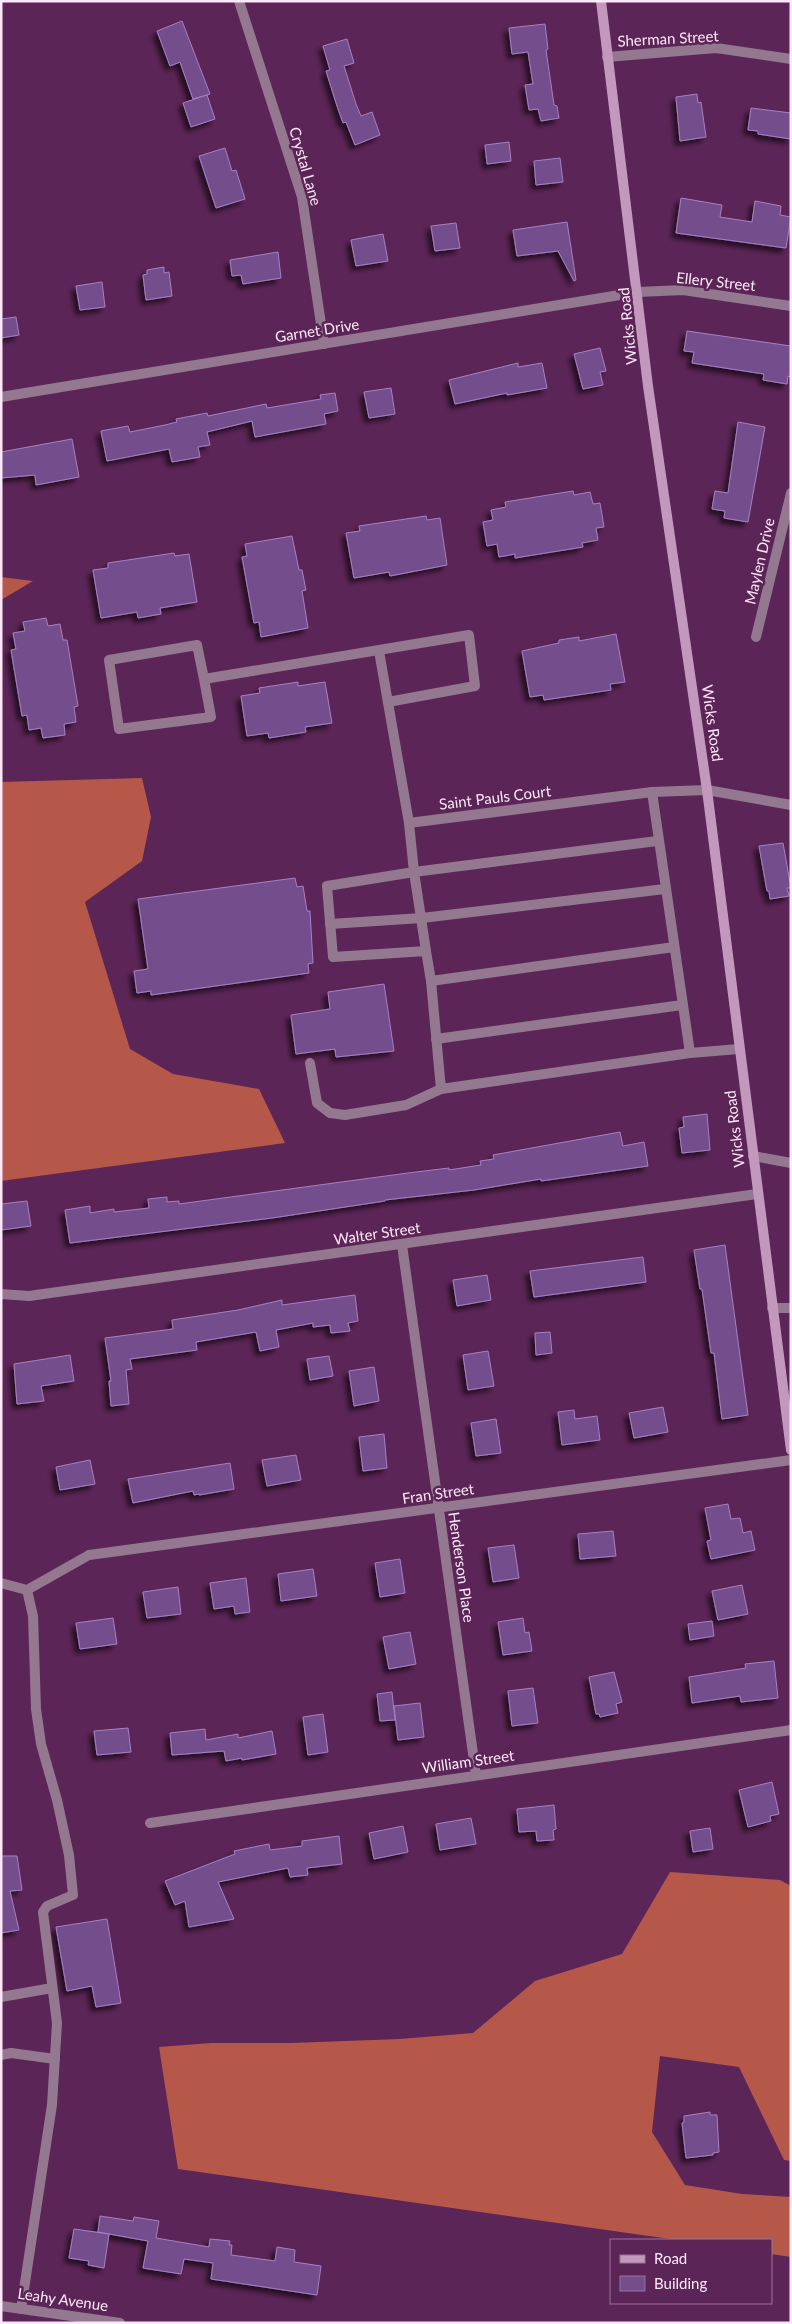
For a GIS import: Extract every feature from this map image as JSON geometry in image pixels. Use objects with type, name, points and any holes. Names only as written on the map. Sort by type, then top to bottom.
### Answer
[{"type":"main road","name":"Wicks Road","points":[[601,1],[648,386],[708,790],[752,1156],[791,1450]]},
{"type":"street","name":"Crystal Lane","points":[[239,1],[302,197],[324,344]]},
{"type":"street","name":"Sherman Street","points":[[607,57],[716,48],[791,59]]},
{"type":"street","name":"Ellery Street","points":[[638,292],[682,290],[791,306]]},
{"type":"street","name":"Garnet Drive","points":[[1,397],[638,292]]},
{"type":"street","name":"Maylen Drive","points":[[756,637],[791,493]]},
{"type":"street","points":[[204,679],[469,635],[475,686],[388,702]]},
{"type":"street","points":[[198,644],[204,679],[211,717],[120,728],[109,660],[198,644]]},
{"type":"street","points":[[379,651],[409,823],[414,872],[431,981],[441,1089]]},
{"type":"street","name":"Saint Pauls Court","points":[[409,823],[652,792],[708,790],[791,805]]},
{"type":"street","points":[[652,792],[690,1052]]},
{"type":"street","points":[[426,951],[333,957],[327,886],[414,872],[658,841]]},
{"type":"street","points":[[330,924],[422,918],[665,889]]},
{"type":"street","points":[[431,981],[674,947]]},
{"type":"street","points":[[436,1039],[682,1005]]},
{"type":"street","points":[[310,1063],[317,1103],[330,1113],[345,1115],[406,1105],[441,1089],[690,1052],[739,1049]]},
{"type":"street","points":[[752,1156],[791,1163]]},
{"type":"street","name":"Walter Street","points":[[1,1294],[29,1296],[757,1194]]},
{"type":"street","name":"Henderson Place","points":[[402,1244],[476,1775]]},
{"type":"street","points":[[772,1308],[791,1308]]},
{"type":"street","name":"Fran Street","points":[[27,1590],[89,1555],[791,1460]]},
{"type":"street","points":[[1,1583],[27,1590],[33,1616],[38,1727],[69,1855],[73,1895],[48,1906],[43,1912],[58,2023],[52,2105],[21,2309]]},
{"type":"street","name":"William Street","points":[[150,1823],[791,1730]]},
{"type":"street","points":[[1,1997],[52,1988]]},
{"type":"street","points":[[1,2055],[12,2053],[56,2059]]},
{"type":"street","name":"Leahy Avenue","points":[[1,2306],[120,2323]]},
{"type":"shaded area","points":[[1,577],[33,581],[1,600]]},
{"type":"shaded area","points":[[142,778],[151,817],[142,861],[85,902],[130,1049],[173,1074],[259,1089],[285,1143],[1,1181],[1,782]]},
{"type":"shaded area","points":[[670,1872],[780,1880],[791,1886],[791,2161],[784,2160],[739,2067],[660,2056],[652,2132],[685,2185],[742,2194],[791,2197],[791,2257],[772,2254],[772,2239],[670,2239],[178,2169],[159,2047],[211,2043],[291,2043],[400,2039],[473,2033],[535,1981],[622,1954]]},
{"type":"building","points":[[182,21],[210,94],[193,99],[180,62],[170,66],[157,31]]},
{"type":"building","points":[[545,24],[548,49],[546,50],[554,105],[557,106],[559,118],[541,121],[538,109],[529,110],[525,85],[533,84],[528,52],[512,54],[509,28]]},
{"type":"building","points":[[347,39],[354,63],[344,66],[356,104],[361,116],[372,112],[380,135],[355,145],[346,122],[343,123],[337,106],[326,71],[330,70],[323,46]]},
{"type":"building","points":[[697,94],[698,103],[701,102],[706,137],[680,141],[676,97]]},
{"type":"building","points":[[207,95],[215,119],[191,127],[183,103]]},
{"type":"building","points":[[751,108],[791,113],[791,139],[758,134],[758,131],[748,130]]},
{"type":"building","points":[[509,142],[511,161],[487,164],[485,145]]},
{"type":"building","points":[[225,148],[232,171],[236,170],[245,199],[216,208],[199,156]]},
{"type":"building","points":[[560,158],[563,182],[536,185],[534,161]]},
{"type":"building","points":[[681,198],[722,205],[720,217],[752,222],[755,201],[781,206],[780,215],[791,217],[786,248],[676,233]]},
{"type":"building","points":[[567,222],[576,280],[574,281],[558,251],[517,256],[513,230]]},
{"type":"building","points":[[456,223],[460,248],[435,251],[431,226]]},
{"type":"building","points":[[383,234],[388,261],[356,266],[351,240]]},
{"type":"building","points":[[278,252],[281,278],[243,284],[241,275],[232,276],[230,260]]},
{"type":"building","points":[[164,267],[164,273],[169,272],[172,296],[146,300],[143,275],[147,274],[147,270]]},
{"type":"building","points":[[102,282],[105,307],[80,310],[76,286]]},
{"type":"building","points":[[16,317],[19,335],[1,338],[1,319]]},
{"type":"building","points":[[687,331],[791,346],[791,377],[788,376],[787,384],[763,380],[764,374],[692,363],[694,352],[684,351]]},
{"type":"building","points":[[600,348],[606,371],[600,372],[603,385],[583,389],[574,354]]},
{"type":"building","points":[[518,363],[518,367],[542,363],[547,388],[507,395],[507,393],[455,404],[449,380]]},
{"type":"building","points":[[391,388],[395,414],[369,418],[364,392]]},
{"type":"building","points":[[335,393],[338,411],[324,414],[326,424],[255,437],[252,421],[207,432],[210,445],[198,447],[200,457],[172,462],[169,449],[107,461],[101,431],[128,426],[130,432],[177,422],[176,419],[207,413],[208,416],[266,404],[267,408],[321,399],[320,395]]},
{"type":"building","points":[[738,422],[765,427],[748,522],[724,518],[725,511],[712,509],[715,491],[728,493]]},
{"type":"building","points":[[72,439],[79,477],[36,485],[35,475],[1,478],[1,452]]},
{"type":"building","points":[[573,491],[574,495],[590,492],[593,504],[600,503],[604,527],[596,528],[598,540],[582,543],[583,547],[515,558],[515,554],[499,557],[497,544],[487,546],[483,522],[493,520],[491,510],[506,507],[505,502]]},
{"type":"building","points":[[426,516],[427,520],[440,518],[447,565],[390,576],[389,572],[354,578],[346,533],[360,531],[359,526]]},
{"type":"building","points":[[292,536],[299,570],[302,570],[306,590],[302,591],[308,628],[261,637],[259,622],[254,623],[242,557],[247,556],[245,544]]},
{"type":"building","points":[[174,553],[175,556],[189,554],[197,602],[160,608],[161,614],[138,618],[137,612],[101,618],[93,570],[108,568],[108,563]]},
{"type":"building","points":[[46,618],[48,626],[60,624],[63,640],[67,640],[78,706],[74,707],[76,722],[64,724],[65,735],[43,738],[41,728],[29,730],[27,715],[22,716],[11,650],[16,649],[13,633],[25,631],[23,622]]},
{"type":"building","points":[[616,634],[625,682],[610,684],[611,690],[544,700],[543,695],[530,697],[522,651],[559,643],[559,640],[579,637],[579,641]]},
{"type":"building","points":[[298,682],[298,686],[325,682],[332,723],[305,727],[306,732],[269,738],[268,733],[247,736],[241,696],[260,693],[259,688]]},
{"type":"building","points":[[783,843],[791,888],[787,888],[789,896],[770,899],[759,846]]},
{"type":"building","points":[[295,878],[297,887],[303,886],[307,911],[310,911],[313,963],[308,964],[309,973],[151,995],[151,991],[137,993],[134,971],[148,969],[138,899]]},
{"type":"building","points":[[384,984],[394,1051],[336,1057],[335,1049],[296,1054],[291,1015],[330,1009],[328,992]]},
{"type":"building","points":[[707,1114],[710,1150],[682,1153],[679,1128],[684,1127],[683,1117]]},
{"type":"building","points":[[620,1132],[623,1146],[644,1142],[648,1166],[385,1200],[272,1218],[70,1243],[65,1210],[90,1206],[90,1213],[114,1209],[114,1212],[149,1208],[148,1199],[167,1197],[167,1202],[179,1201],[179,1204],[408,1173],[449,1168],[449,1170],[481,1165],[480,1161],[494,1159],[493,1155]]},
{"type":"building","points":[[27,1201],[31,1226],[1,1230],[1,1204]]},
{"type":"building","points":[[725,1245],[748,1415],[722,1419],[714,1353],[711,1353],[702,1289],[700,1289],[694,1250]]},
{"type":"building","points":[[643,1257],[646,1282],[534,1297],[530,1271]]},
{"type":"building","points":[[487,1275],[491,1300],[457,1306],[453,1280]]},
{"type":"building","points":[[355,1295],[358,1321],[348,1323],[350,1331],[331,1333],[330,1325],[313,1327],[313,1323],[276,1330],[279,1347],[260,1351],[256,1332],[196,1342],[197,1350],[130,1359],[132,1369],[126,1370],[129,1404],[111,1406],[109,1381],[111,1381],[105,1338],[173,1329],[172,1320],[238,1310],[282,1300],[282,1305]]},
{"type":"building","points":[[550,1332],[552,1353],[536,1355],[535,1333]]},
{"type":"building","points":[[488,1351],[494,1386],[468,1390],[463,1355]]},
{"type":"building","points":[[70,1355],[74,1381],[41,1386],[44,1401],[17,1404],[14,1364]]},
{"type":"building","points":[[329,1356],[333,1376],[310,1380],[307,1359]]},
{"type":"building","points":[[374,1367],[379,1401],[354,1406],[349,1371]]},
{"type":"building","points":[[663,1407],[668,1432],[634,1438],[629,1413]]},
{"type":"building","points":[[574,1410],[575,1419],[597,1416],[600,1440],[562,1445],[558,1412]]},
{"type":"building","points":[[496,1419],[501,1453],[476,1456],[471,1423]]},
{"type":"building","points":[[384,1434],[387,1468],[363,1471],[359,1437]]},
{"type":"building","points":[[296,1455],[301,1480],[267,1486],[262,1460]]},
{"type":"building","points":[[90,1460],[95,1484],[60,1490],[56,1467]]},
{"type":"building","points":[[230,1463],[234,1489],[199,1495],[194,1495],[193,1491],[133,1503],[128,1479]]},
{"type":"building","points":[[728,1504],[731,1519],[740,1518],[743,1533],[751,1531],[755,1550],[711,1559],[707,1541],[711,1540],[705,1508]]},
{"type":"building","points":[[613,1531],[616,1556],[580,1559],[578,1534]]},
{"type":"building","points":[[514,1545],[519,1578],[493,1582],[488,1548]]},
{"type":"building","points":[[400,1559],[405,1593],[380,1597],[375,1563]]},
{"type":"building","points":[[313,1569],[317,1596],[281,1601],[278,1574]]},
{"type":"building","points":[[246,1578],[250,1612],[235,1614],[234,1606],[214,1609],[210,1583]]},
{"type":"building","points":[[742,1585],[748,1614],[718,1620],[712,1591]]},
{"type":"building","points":[[178,1587],[181,1614],[147,1618],[143,1592]]},
{"type":"building","points":[[113,1618],[117,1644],[80,1649],[76,1623]]},
{"type":"building","points":[[523,1618],[525,1633],[529,1632],[532,1651],[503,1655],[498,1622]]},
{"type":"building","points":[[712,1621],[714,1636],[690,1640],[688,1624]]},
{"type":"building","points":[[410,1632],[416,1664],[389,1669],[383,1637]]},
{"type":"building","points":[[774,1661],[778,1698],[741,1702],[740,1696],[692,1703],[689,1677],[746,1668],[745,1664]]},
{"type":"building","points":[[614,1672],[622,1702],[616,1704],[618,1713],[600,1717],[599,1714],[596,1714],[589,1677]]},
{"type":"building","points":[[533,1688],[538,1723],[512,1726],[508,1691]]},
{"type":"building","points":[[392,1692],[395,1720],[380,1721],[377,1694]]},
{"type":"building","points":[[420,1703],[424,1737],[398,1740],[394,1706]]},
{"type":"building","points":[[323,1714],[328,1752],[308,1755],[303,1717]]},
{"type":"building","points":[[128,1728],[131,1752],[97,1755],[94,1731]]},
{"type":"building","points":[[205,1729],[206,1740],[238,1734],[238,1738],[272,1731],[276,1754],[226,1761],[224,1751],[172,1755],[170,1733]]},
{"type":"building","points":[[772,1782],[779,1814],[770,1816],[771,1821],[748,1827],[739,1790]]},
{"type":"building","points":[[554,1805],[556,1829],[553,1830],[554,1840],[537,1841],[536,1831],[519,1832],[517,1809]]},
{"type":"building","points":[[471,1818],[476,1844],[440,1850],[436,1824]]},
{"type":"building","points":[[403,1826],[408,1852],[374,1859],[369,1833]]},
{"type":"building","points":[[710,1828],[713,1849],[693,1852],[690,1831]]},
{"type":"building","points":[[339,1836],[342,1864],[307,1868],[308,1875],[290,1877],[288,1868],[218,1882],[234,1919],[189,1927],[185,1901],[175,1905],[165,1881],[235,1854],[234,1851],[269,1844],[270,1850],[302,1846],[302,1841]]},
{"type":"building","points":[[1,1856],[17,1856],[22,1890],[10,1891],[19,1930],[1,1933]]},
{"type":"building","points":[[107,1919],[121,2003],[96,2007],[92,1986],[67,1991],[56,1927]]},
{"type":"building","points":[[710,2112],[710,2115],[717,2115],[719,2152],[713,2153],[713,2155],[686,2158],[682,2123],[684,2122],[684,2116]]},
{"type":"building","points":[[100,2216],[133,2221],[134,2217],[159,2221],[156,2238],[209,2247],[210,2239],[230,2241],[229,2245],[232,2245],[231,2255],[275,2261],[277,2247],[295,2250],[294,2262],[321,2266],[317,2295],[211,2279],[213,2263],[184,2259],[181,2274],[143,2268],[148,2241],[98,2232]]},
{"type":"building","points":[[74,2229],[109,2234],[104,2268],[88,2265],[89,2261],[69,2258]]}]
